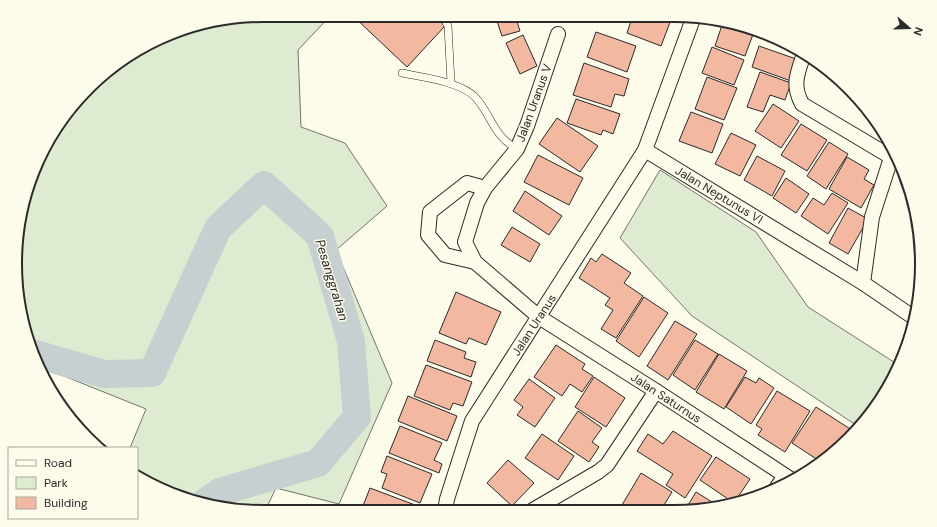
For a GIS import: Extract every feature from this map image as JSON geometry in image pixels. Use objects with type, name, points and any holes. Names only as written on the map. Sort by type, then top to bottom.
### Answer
[{"type":"street","points":[[645,150],[691,23]]},
{"type":"street","name":"Jalan Uranus V","points":[[539,317],[475,262],[465,242],[477,203],[485,188],[517,148],[527,126],[558,34]]},
{"type":"street","points":[[802,59],[797,73],[796,85],[797,94],[802,104],[889,155]]},
{"type":"street","name":"Jalan Neptunus VI","points":[[645,150],[863,284],[909,315]]},
{"type":"street","name":"Jalan Uranus","points":[[449,505],[472,421],[645,150]]},
{"type":"street","points":[[863,284],[872,217],[890,158]]},
{"type":"street","points":[[475,262],[445,255],[428,235],[430,212],[467,183],[485,188]]},
{"type":"street","name":"Jalan Saturnus","points":[[539,317],[656,391],[786,477]]},
{"type":"street","points":[[542,505],[598,472],[607,464],[656,391]]},
{"type":"lane","points":[[446,22],[448,26],[451,83]]},
{"type":"lane","points":[[402,73],[451,83],[474,96],[504,142],[517,148]]},
{"type":"green space","points":[[264,22],[324,22],[298,50],[301,127],[345,143],[387,206],[336,250],[392,383],[339,504],[276,488],[268,505],[232,503],[201,497],[171,487],[138,470],[138,447],[130,447],[146,409],[47,369],[40,356],[30,326],[27,311],[24,295],[22,264],[24,232],[27,216],[30,201],[40,171],[54,143],[82,104],[116,72],[143,54],[171,40],[201,30],[232,24]]},
{"type":"green space","points":[[660,170],[756,232],[808,307],[894,362],[883,384],[865,411],[854,424],[692,316],[620,238]]},
{"type":"building","points":[[359,22],[441,22],[445,26],[407,67]]},
{"type":"building","points":[[497,22],[517,22],[520,31],[502,36]]},
{"type":"building","points":[[631,22],[670,22],[661,46],[627,33]]},
{"type":"building","points":[[721,27],[753,36],[745,56],[715,46]]},
{"type":"building","points":[[596,32],[636,46],[627,72],[587,57]]},
{"type":"building","points":[[523,35],[537,66],[520,74],[506,43]]},
{"type":"building","points":[[759,46],[799,60],[791,81],[752,67]]},
{"type":"building","points":[[712,47],[744,60],[734,85],[702,73]]},
{"type":"building","points":[[584,63],[629,79],[624,96],[615,94],[611,107],[573,95]]},
{"type":"building","points":[[760,72],[791,83],[785,100],[770,95],[763,112],[747,107]]},
{"type":"building","points":[[707,77],[737,88],[724,120],[695,109]]},
{"type":"building","points":[[576,99],[620,114],[613,134],[603,130],[601,135],[567,123]]},
{"type":"building","points":[[773,104],[799,121],[781,148],[755,131]]},
{"type":"building","points":[[691,112],[723,124],[712,153],[679,141]]},
{"type":"building","points":[[557,118],[598,146],[580,172],[539,144]]},
{"type":"building","points":[[801,124],[827,140],[807,171],[781,155]]},
{"type":"building","points":[[731,133],[756,145],[740,176],[715,164]]},
{"type":"building","points":[[829,142],[848,154],[826,189],[807,176]]},
{"type":"building","points":[[538,155],[583,178],[569,205],[524,182]]},
{"type":"building","points":[[757,156],[785,171],[772,196],[744,180]]},
{"type":"building","points":[[847,157],[869,170],[864,179],[874,185],[861,208],[829,189]]},
{"type":"building","points":[[786,178],[809,194],[796,213],[773,198]]},
{"type":"building","points":[[525,191],[562,216],[549,235],[513,211]]},
{"type":"building","points":[[832,193],[848,203],[828,234],[801,216],[813,198],[824,205]]},
{"type":"building","points":[[848,208],[868,219],[848,254],[829,243]]},
{"type":"building","points":[[512,227],[540,244],[530,262],[501,245]]},
{"type":"building","points":[[602,254],[631,273],[624,283],[643,296],[616,338],[601,329],[613,310],[605,305],[610,298],[579,278],[591,258],[596,262]]},
{"type":"building","points":[[456,292],[501,312],[486,345],[469,338],[466,344],[439,333]]},
{"type":"building","points":[[644,297],[668,313],[639,357],[616,341]]},
{"type":"building","points":[[675,321],[697,334],[668,380],[647,366]]},
{"type":"building","points":[[435,340],[466,352],[464,358],[476,362],[471,377],[427,361]]},
{"type":"building","points":[[695,340],[718,354],[695,390],[673,375]]},
{"type":"building","points":[[556,345],[585,364],[582,369],[593,376],[582,392],[570,384],[562,396],[534,377]]},
{"type":"building","points":[[719,354],[747,371],[724,409],[696,392]]},
{"type":"building","points":[[426,365],[472,382],[463,406],[453,403],[450,410],[414,396]]},
{"type":"building","points":[[594,377],[625,398],[606,427],[575,407]]},
{"type":"building","points":[[745,377],[756,383],[759,378],[774,388],[751,424],[726,407]]},
{"type":"building","points":[[529,379],[555,398],[535,427],[517,415],[523,407],[514,400]]},
{"type":"building","points":[[777,391],[810,411],[785,452],[758,435],[762,429],[756,425]]},
{"type":"building","points":[[408,396],[457,416],[447,441],[398,421]]},
{"type":"building","points":[[816,407],[850,428],[833,445],[816,459],[792,443]]},
{"type":"building","points":[[578,411],[602,428],[592,442],[599,447],[589,462],[558,441]]},
{"type":"building","points":[[400,426],[442,443],[434,460],[442,464],[439,473],[389,453]]},
{"type":"building","points":[[673,431],[712,456],[685,498],[666,485],[673,474],[637,451],[648,434],[663,444]]},
{"type":"building","points":[[542,434],[574,456],[558,480],[525,458]]},
{"type":"building","points":[[387,456],[432,474],[420,503],[382,488],[387,474],[381,472]]},
{"type":"building","points":[[716,457],[750,479],[739,496],[728,499],[700,480]]},
{"type":"building","points":[[508,460],[534,483],[513,505],[511,505],[487,483]]},
{"type":"building","points":[[641,473],[672,492],[664,505],[622,505]]},
{"type":"building","points":[[370,488],[415,505],[363,505]]},
{"type":"building","points":[[696,492],[712,502],[705,503],[689,504]]},
{"type":"waterway","name":"Pesanggrahan","points":[[40,355],[104,374],[152,373],[218,228],[264,185],[320,236],[351,341],[357,417],[318,463],[220,492],[210,499]]}]
